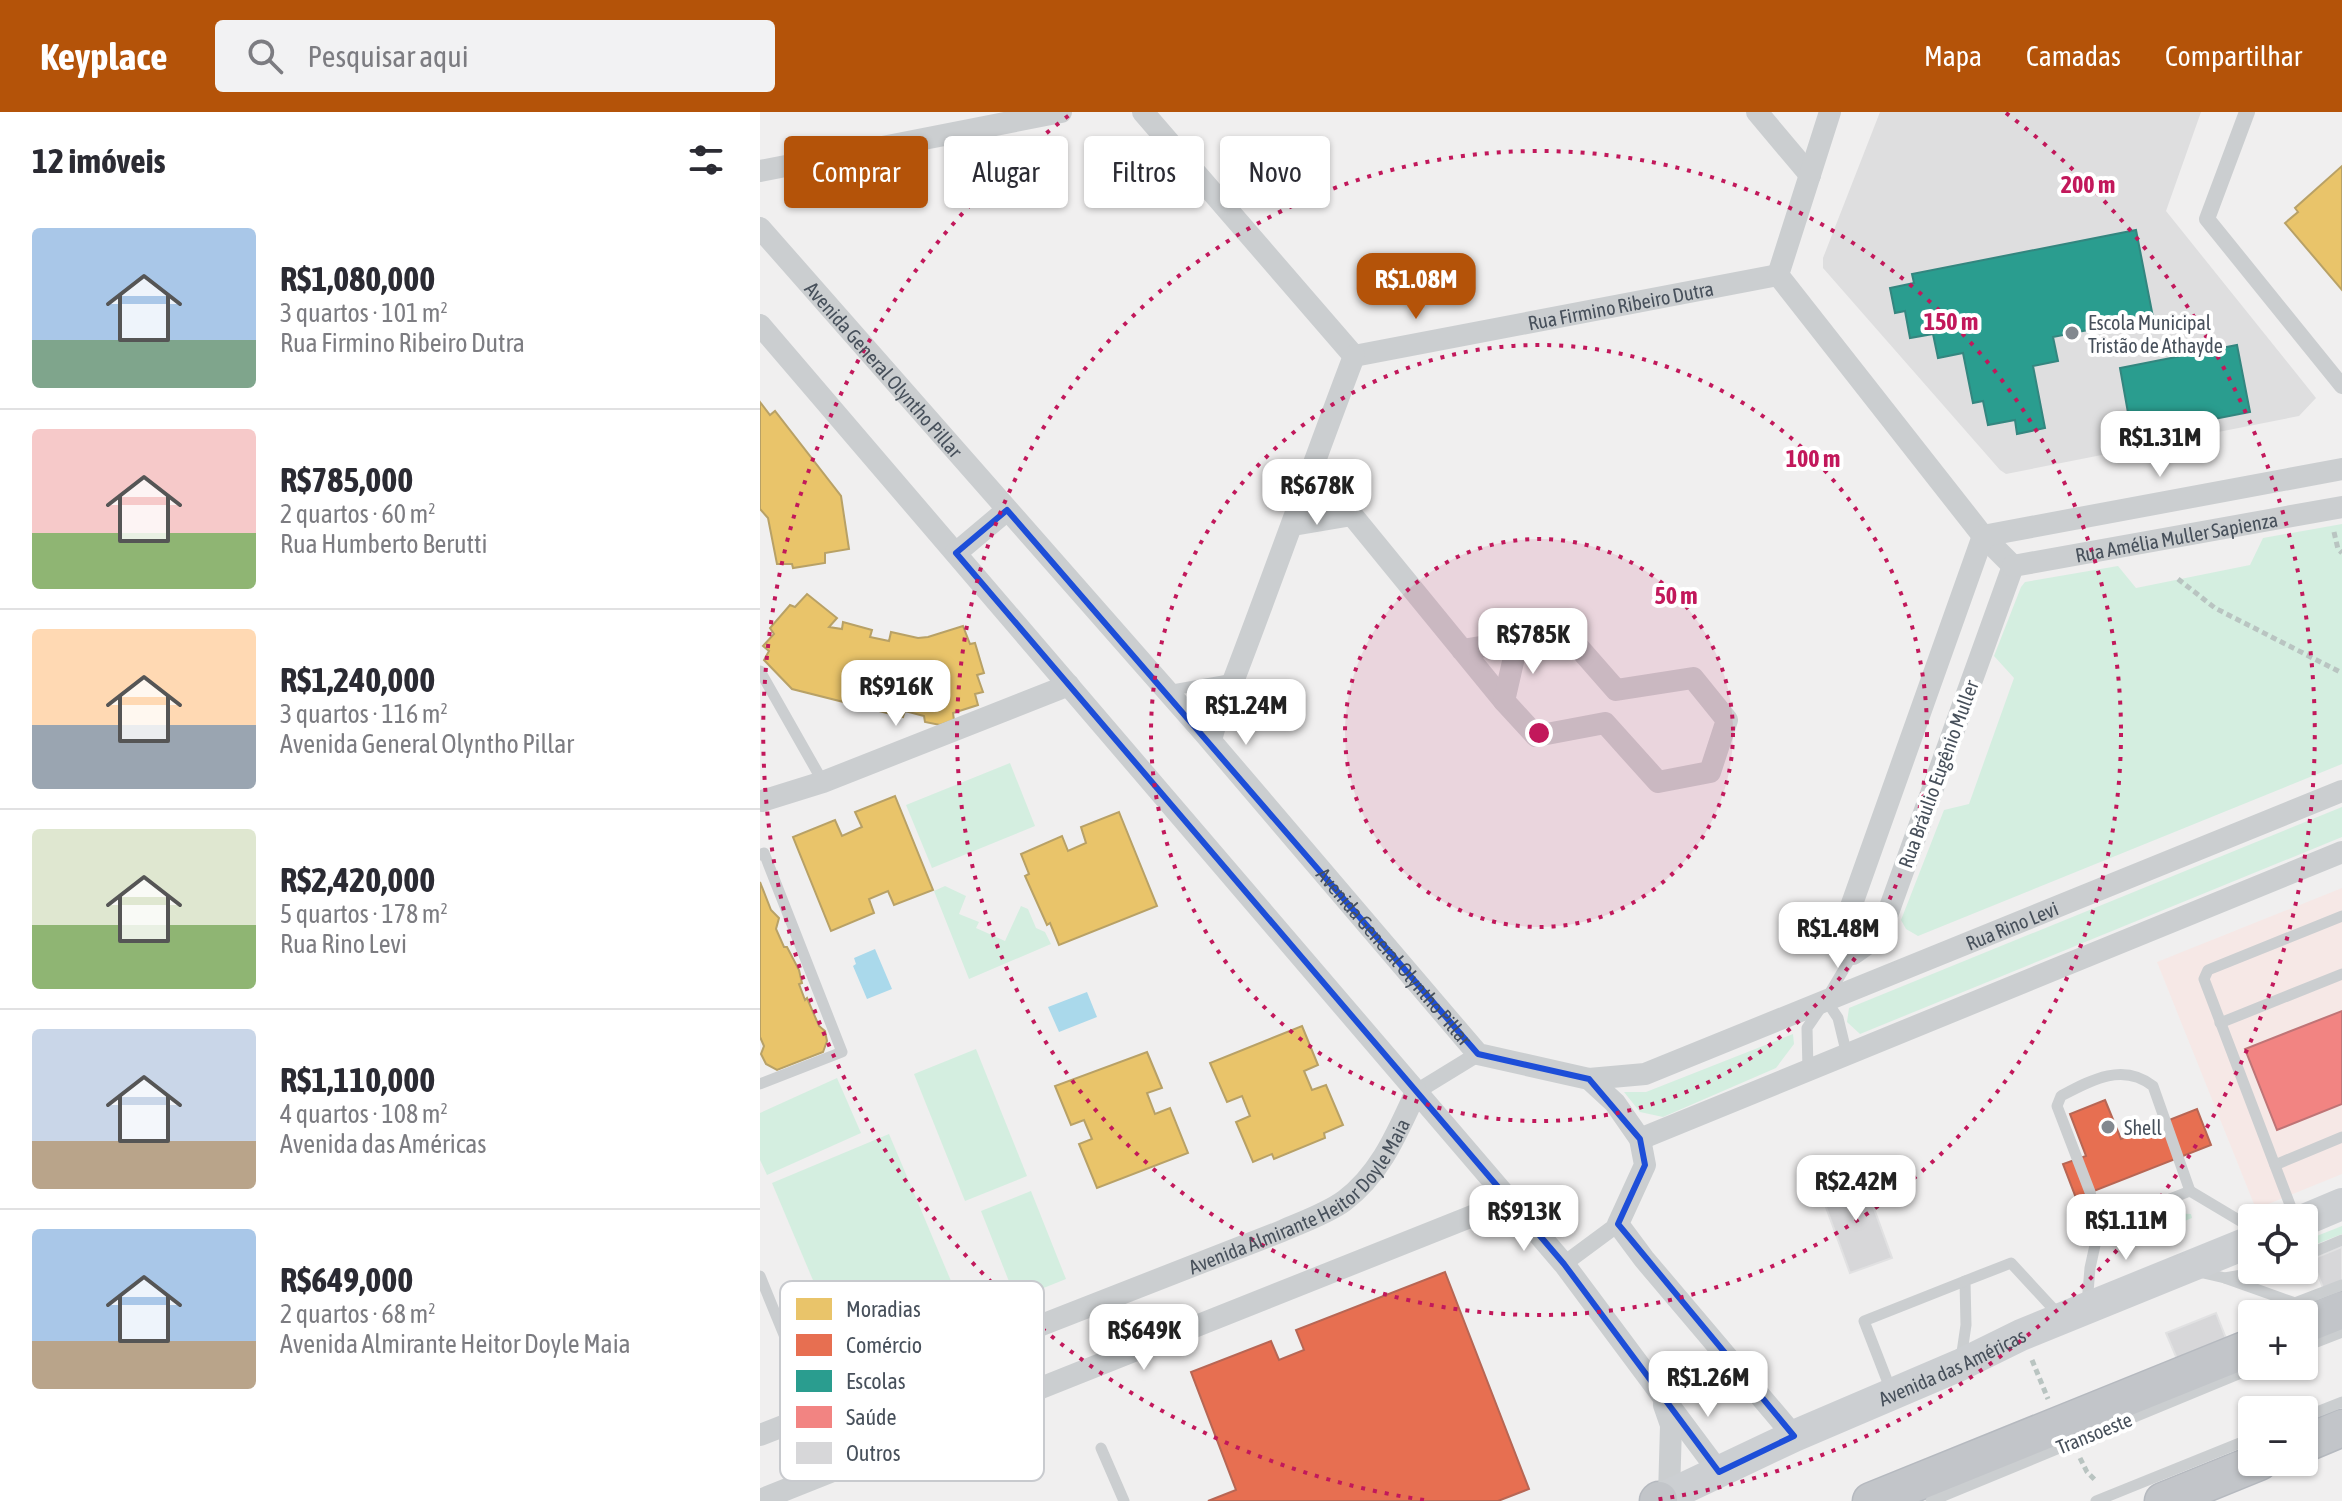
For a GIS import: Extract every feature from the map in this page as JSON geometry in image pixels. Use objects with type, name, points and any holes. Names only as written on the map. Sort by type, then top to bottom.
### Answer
[{"type":"highway","points":[[2318,1319],[2342,1310]]},
{"type":"highway","points":[[1871,1501],[2238,1353]]},
{"type":"highway","points":[[2318,1438],[2342,1428]]},
{"type":"highway","points":[[2163,1501],[2238,1471]]},
{"type":"main road","points":[[2318,1214],[2342,1204]]},
{"type":"main road","name":"Avenida das Américas","points":[[1661,1499],[1794,1436],[2238,1247]]},
{"type":"street","points":[[946,134],[954,112]]},
{"type":"street","points":[[760,171],[946,134],[1014,116],[1061,112]]},
{"type":"street","points":[[1143,112],[1354,356],[1234,679]]},
{"type":"street","points":[[1757,112],[1810,175]]},
{"type":"street","points":[[1830,112],[1778,275],[1983,536],[2013,566]]},
{"type":"street","points":[[2247,112],[2207,219],[2342,386]]},
{"type":"street","name":"Avenida General Olyntho Pillar","points":[[760,228],[1167,691],[1478,1054],[1589,1079]]},
{"type":"street","name":"Rua Firmino Ribeiro Dutra","points":[[1354,356],[1778,275]]},
{"type":"street","points":[[760,325],[1564,1264],[1719,1472]]},
{"type":"street","name":"Rua Amélia Muller Sapienza","points":[[1983,536],[2340,464]]},
{"type":"street","points":[[1309,476],[1352,515],[1462,650],[1504,701],[1536,736],[1605,723],[1658,782],[1710,772],[1727,720],[1693,678],[1616,690],[1566,633],[1462,650]]},
{"type":"street","points":[[956,553],[1007,510]]},
{"type":"street","points":[[1293,525],[1352,515]]},
{"type":"street","name":"Rua Amélia Muller Sapienza","points":[[2013,566],[2337,516]]},
{"type":"street","name":"Rua Bráulio Eugênio Muller","points":[[1983,536],[1843,929],[1853,954],[1880,935],[2013,566]]},
{"type":"street","points":[[1504,701],[1518,640]]},
{"type":"street","points":[[762,801],[823,782],[1069,685]]},
{"type":"street","name":"Rua Rino Levi","points":[[1589,1079],[1645,1074],[2342,791]]},
{"type":"street","points":[[1640,1139],[2342,852]]},
{"type":"street","points":[[1416,1092],[1478,1054]]},
{"type":"street","points":[[1564,1264],[1618,1224],[1645,1165],[1640,1139],[1615,1103],[1589,1079]]},
{"type":"street","name":"Avenida Almirante Heitor Doyle Maia","points":[[1044,1324],[1282,1231],[1342,1202],[1371,1178],[1391,1145],[1416,1092]]},
{"type":"street","points":[[1044,1387],[1510,1201]]},
{"type":"street","points":[[1618,1224],[1794,1436]]},
{"type":"street","points":[[1660,1393],[1671,1425],[1661,1499]]},
{"type":"street","name":"Avenida Almirante Heitor Doyle Maia","points":[[760,1435],[780,1427]]},
{"type":"street","points":[[760,1500],[808,1481]]},
{"type":"lane","points":[[760,671],[823,782]]},
{"type":"lane","points":[[1167,691],[1234,679],[1215,747]]},
{"type":"lane","points":[[760,855],[764,853],[842,1052],[760,1084]]},
{"type":"lane","points":[[2290,1204],[2204,979],[2208,970],[2342,916]]},
{"type":"lane","points":[[1808,1070],[1807,1028],[1853,954]]},
{"type":"lane","points":[[2220,1023],[2342,974]]},
{"type":"lane","points":[[1826,1000],[1838,1018],[1847,1055]]},
{"type":"lane","points":[[1892,1394],[1864,1321],[2011,1263],[2074,1314],[2090,1268],[2099,1227],[2087,1184],[2057,1106],[2061,1096],[2084,1084],[2115,1074],[2139,1075],[2153,1086],[2190,1191],[2238,1220]]},
{"type":"lane","points":[[2275,1165],[2342,1137]]},
{"type":"lane","points":[[2099,1227],[2190,1191]]},
{"type":"lane","points":[[2318,1250],[2342,1240]]},
{"type":"lane","points":[[2184,1268],[2225,1278],[2295,1303],[2342,1285]]},
{"type":"lane","points":[[760,1276],[780,1325]]},
{"type":"lane","points":[[2225,1278],[2238,1276]]},
{"type":"lane","points":[[1960,1365],[1966,1325],[1965,1281]]},
{"type":"lane","points":[[2318,1341],[2342,1332]]},
{"type":"lane","name":"Transoeste","points":[[1931,1501],[2238,1374]]},
{"type":"lane","points":[[2318,1411],[2342,1402]]},
{"type":"lane","points":[[2096,1501],[2238,1444]]},
{"type":"lane","points":[[1101,1448],[1124,1501]]},
{"type":"path","points":[[2337,516],[2338,549],[2342,553]]},
{"type":"path","points":[[2178,579],[2215,608],[2342,673]]},
{"type":"path","points":[[2031,1358],[2054,1411]]},
{"type":"path","points":[[2076,1451],[2087,1472],[2104,1487]]},
{"type":"highlighted area","points":[[1007,510],[1478,1054],[1589,1079],[1640,1139],[1645,1165],[1618,1224],[1794,1436],[1719,1472],[1564,1264],[956,553]]},
{"type":"shaded area","name":"Escola Municipal Tristão de Athayde","points":[[1880,112],[2201,112],[2166,211],[2316,398],[2299,416],[2006,474],[1823,268],[1823,258]]},
{"type":"shaded area","points":[[2342,888],[2342,1174],[2268,1204],[2254,1204],[2157,962]]},
{"type":"green space","points":[[2342,524],[2342,764],[1918,936],[1906,929],[1901,920],[1944,810],[1969,804],[2014,678],[1994,656],[2025,582],[2118,566],[2136,588],[2250,565],[2263,538]]},
{"type":"green space","points":[[1010,763],[1035,826],[932,868],[906,805]]},
{"type":"green space","points":[[2342,807],[2342,837],[1860,1034],[1847,1022],[1849,1008]]},
{"type":"green space","points":[[945,886],[966,896],[959,914],[979,922],[976,928],[1005,941],[1021,906],[1028,909],[1036,928],[1045,932],[1051,944],[969,979],[934,891]]},
{"type":"green space","points":[[1793,1034],[1794,1044],[1776,1068],[1663,1117],[1640,1112],[1624,1092],[1646,1092]]},
{"type":"green space","points":[[976,1049],[1027,1176],[965,1201],[914,1074]]},
{"type":"green space","points":[[837,1078],[861,1133],[767,1175],[760,1160],[760,1113]]},
{"type":"green space","points":[[889,1134],[951,1281],[813,1281],[772,1183]]},
{"type":"green space","points":[[1031,1191],[1066,1279],[1044,1288],[1044,1281],[1009,1281],[981,1211]]},
{"type":"green space","points":[[2170,1213],[2191,1214],[2192,1218],[2117,1248],[2131,1229],[2146,1220]]},
{"type":"green space","points":[[2342,1226],[2342,1234],[2318,1243],[2318,1235]]},
{"type":"water","points":[[875,949],[892,989],[867,999],[853,966],[856,964],[854,958]]},
{"type":"water","points":[[1087,992],[1097,1017],[1059,1032],[1048,1007]]},
{"type":"building: Moradias","points":[[2342,166],[2342,290],[2285,223],[2298,212],[2295,208]]},
{"type":"building: Moradias","points":[[760,402],[770,415],[775,411],[841,496],[849,549],[825,553],[825,563],[793,568],[792,564],[777,564],[768,518],[760,509]]},
{"type":"building: Moradias","points":[[807,594],[837,618],[829,627],[842,629],[843,622],[872,630],[870,637],[889,641],[891,632],[918,638],[963,626],[970,644],[975,643],[984,673],[977,675],[983,692],[975,694],[978,705],[953,713],[954,720],[940,725],[925,722],[924,716],[905,711],[903,717],[792,689],[764,660],[769,651],[763,646],[774,634],[770,628],[790,605],[795,607]]},
{"type":"building: Moradias","points":[[895,796],[933,890],[894,905],[888,891],[869,899],[874,913],[831,931],[793,837],[835,820],[842,836],[862,827],[855,812]]},
{"type":"building: Moradias","points":[[1119,812],[1157,906],[1059,945],[1025,876],[1029,874],[1021,854],[1062,836],[1068,851],[1086,843],[1081,827]]},
{"type":"building: Moradias","points":[[760,882],[771,910],[779,918],[776,929],[799,970],[802,983],[799,984],[805,1000],[807,998],[819,1026],[825,1031],[827,1041],[823,1052],[777,1070],[766,1064],[761,1054],[764,1046],[760,1037]]},
{"type":"building: Moradias","points":[[1302,1026],[1318,1065],[1304,1071],[1312,1090],[1326,1085],[1343,1125],[1324,1133],[1325,1138],[1274,1159],[1272,1154],[1253,1162],[1236,1122],[1250,1116],[1242,1096],[1227,1102],[1210,1063]]},
{"type":"building: Moradias","points":[[1147,1052],[1162,1088],[1147,1093],[1155,1114],[1170,1108],[1188,1153],[1097,1188],[1079,1144],[1092,1139],[1084,1120],[1071,1125],[1055,1086]]},
{"type":"building: Comércio","points":[[2105,1100],[2121,1139],[2197,1109],[2211,1145],[2076,1198],[2063,1164],[2086,1156],[2070,1114]]},
{"type":"building: Comércio","points":[[1445,1272],[1529,1489],[1498,1501],[1208,1501],[1236,1490],[1191,1372],[1271,1341],[1279,1360],[1304,1350],[1296,1330]]},
{"type":"building: Escolas","points":[[2136,230],[2153,317],[2053,337],[2058,361],[2033,366],[2045,428],[2017,434],[2015,420],[1988,425],[1983,401],[1973,403],[1963,353],[1938,358],[1933,334],[1910,338],[1905,311],[1895,313],[1890,288],[1914,283],[1912,274]]},
{"type":"building: Escolas","points":[[2237,345],[2250,412],[2132,435],[2120,368]]},
{"type":"building: Saúde","points":[[2342,1011],[2342,1104],[2277,1130],[2245,1049]]},
{"type":"building: Outros","points":[[1861,1173],[1892,1258],[1850,1273],[1819,1188]]},
{"type":"building: Outros","points":[[2342,1247],[2342,1281],[2323,1288],[2318,1275],[2318,1257]]},
{"type":"building: Outros","points":[[2216,1313],[2229,1346],[2180,1366],[2166,1333]]},
{"type":"place","name":"Escola Municipal Tristão de Athayde","points":[[2072,333]]},
{"type":"place","name":"Shell","points":[[2108,1127]]}]
